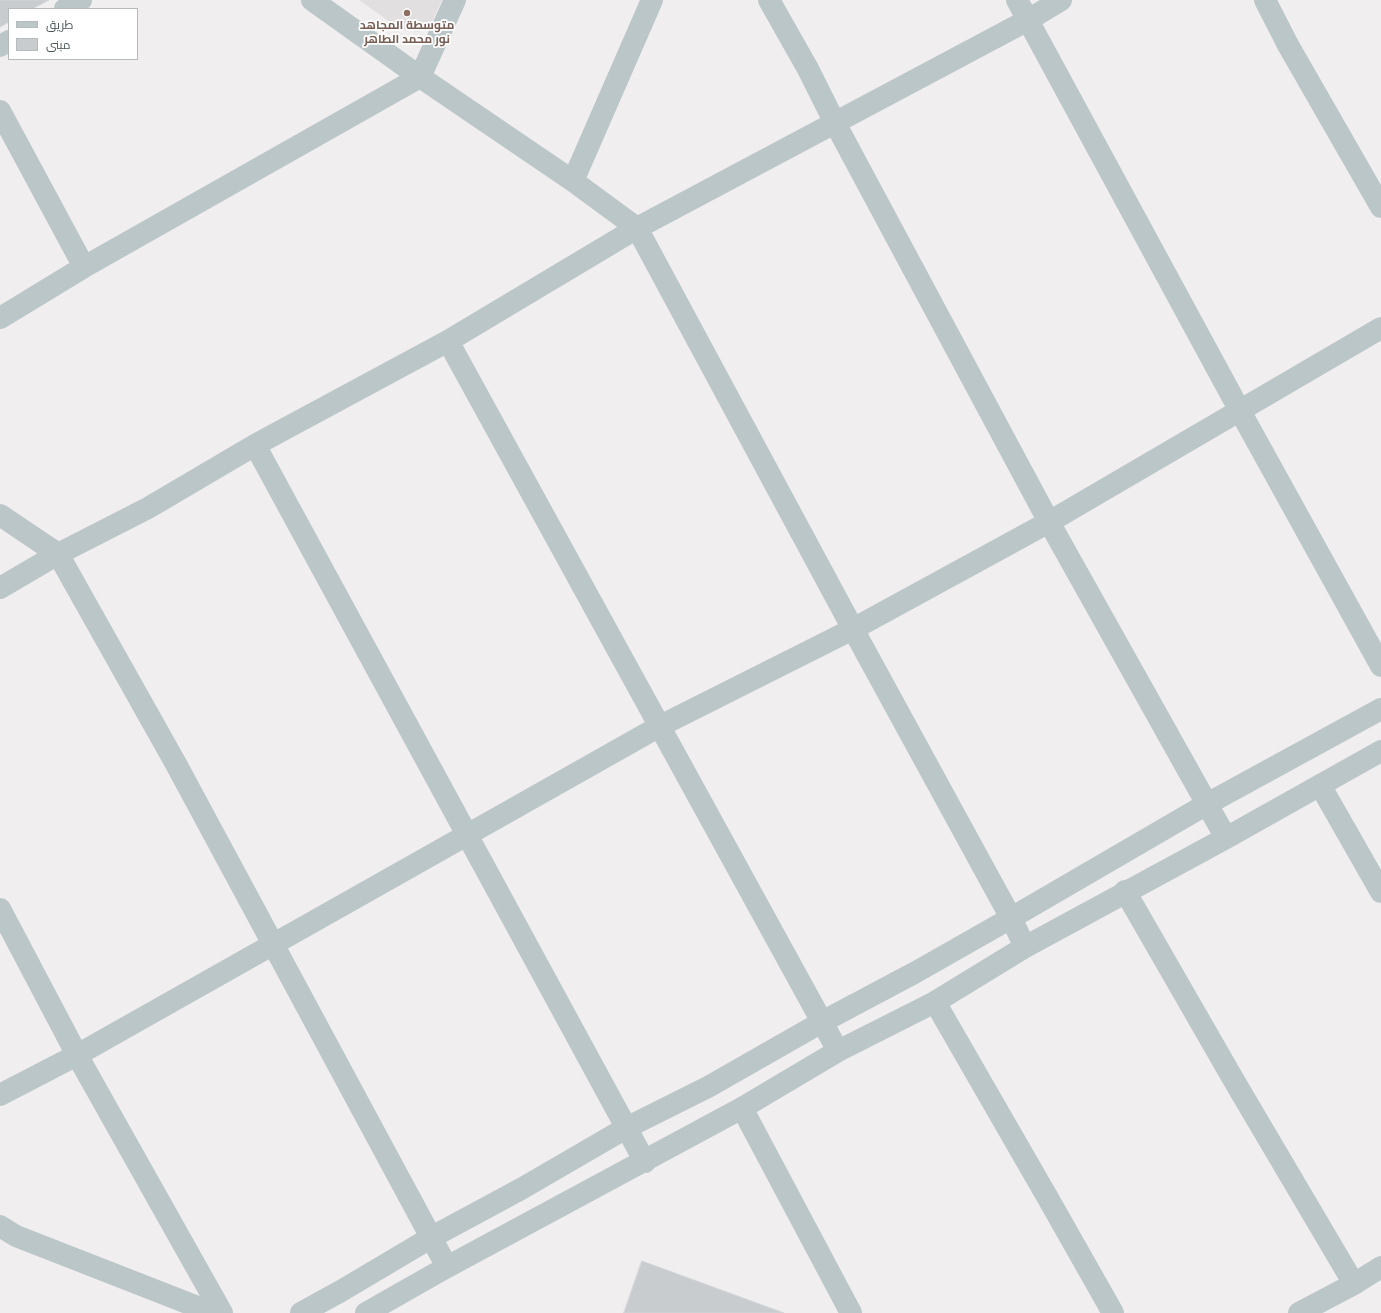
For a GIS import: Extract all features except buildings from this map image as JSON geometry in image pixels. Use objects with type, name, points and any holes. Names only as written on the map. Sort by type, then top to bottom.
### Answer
[{"type":"street","points":[[67,8],[82,0]]},
{"type":"street","points":[[312,0],[420,77],[573,181],[638,228],[853,629],[1011,918],[1025,947]]},
{"type":"street","points":[[0,318],[84,267],[420,77],[456,0]]},
{"type":"street","points":[[573,181],[652,0]]},
{"type":"street","points":[[769,0],[808,69],[835,123],[1049,522],[1226,838]]},
{"type":"street","points":[[1017,0],[1240,411],[1381,666]]},
{"type":"street","points":[[0,588],[58,554],[148,508],[255,445],[448,341],[638,228],[1028,20],[1061,0]]},
{"type":"street","points":[[1265,0],[1288,44],[1381,207]]},
{"type":"street","points":[[0,112],[84,267]]},
{"type":"street","points":[[0,1095],[78,1054],[660,726],[853,629],[1049,522],[1381,328]]},
{"type":"street","points":[[448,341],[838,1051]]},
{"type":"street","points":[[255,445],[468,834],[645,1162]]},
{"type":"street","points":[[0,516],[58,554],[176,764],[447,1266]]},
{"type":"street","points":[[301,1313],[432,1237],[521,1189],[626,1128],[708,1087],[822,1022],[1011,918],[1206,804],[1381,709]]},
{"type":"street","points":[[366,1313],[447,1266],[645,1162],[742,1108],[838,1051],[935,1002],[1025,947],[1226,838],[1381,751]]},
{"type":"street","points":[[1320,785],[1381,892]]},
{"type":"street","points":[[1125,892],[1354,1284]]},
{"type":"street","points":[[0,910],[222,1313]]},
{"type":"street","points":[[935,1002],[1112,1313]]},
{"type":"street","points":[[742,1108],[851,1313]]},
{"type":"street","points":[[0,1226],[16,1236],[213,1313]]},
{"type":"street","points":[[1299,1313],[1354,1284],[1381,1267]]},
{"type":"shaded area","name":"متوسطة المجاهد نور محمد الطاهر","points":[[359,0],[442,0],[430,26],[418,32],[400,29]]},
{"type":"place","name":"متوسطة المجاهد نور محمد الطاهر","points":[[407,13]]}]
